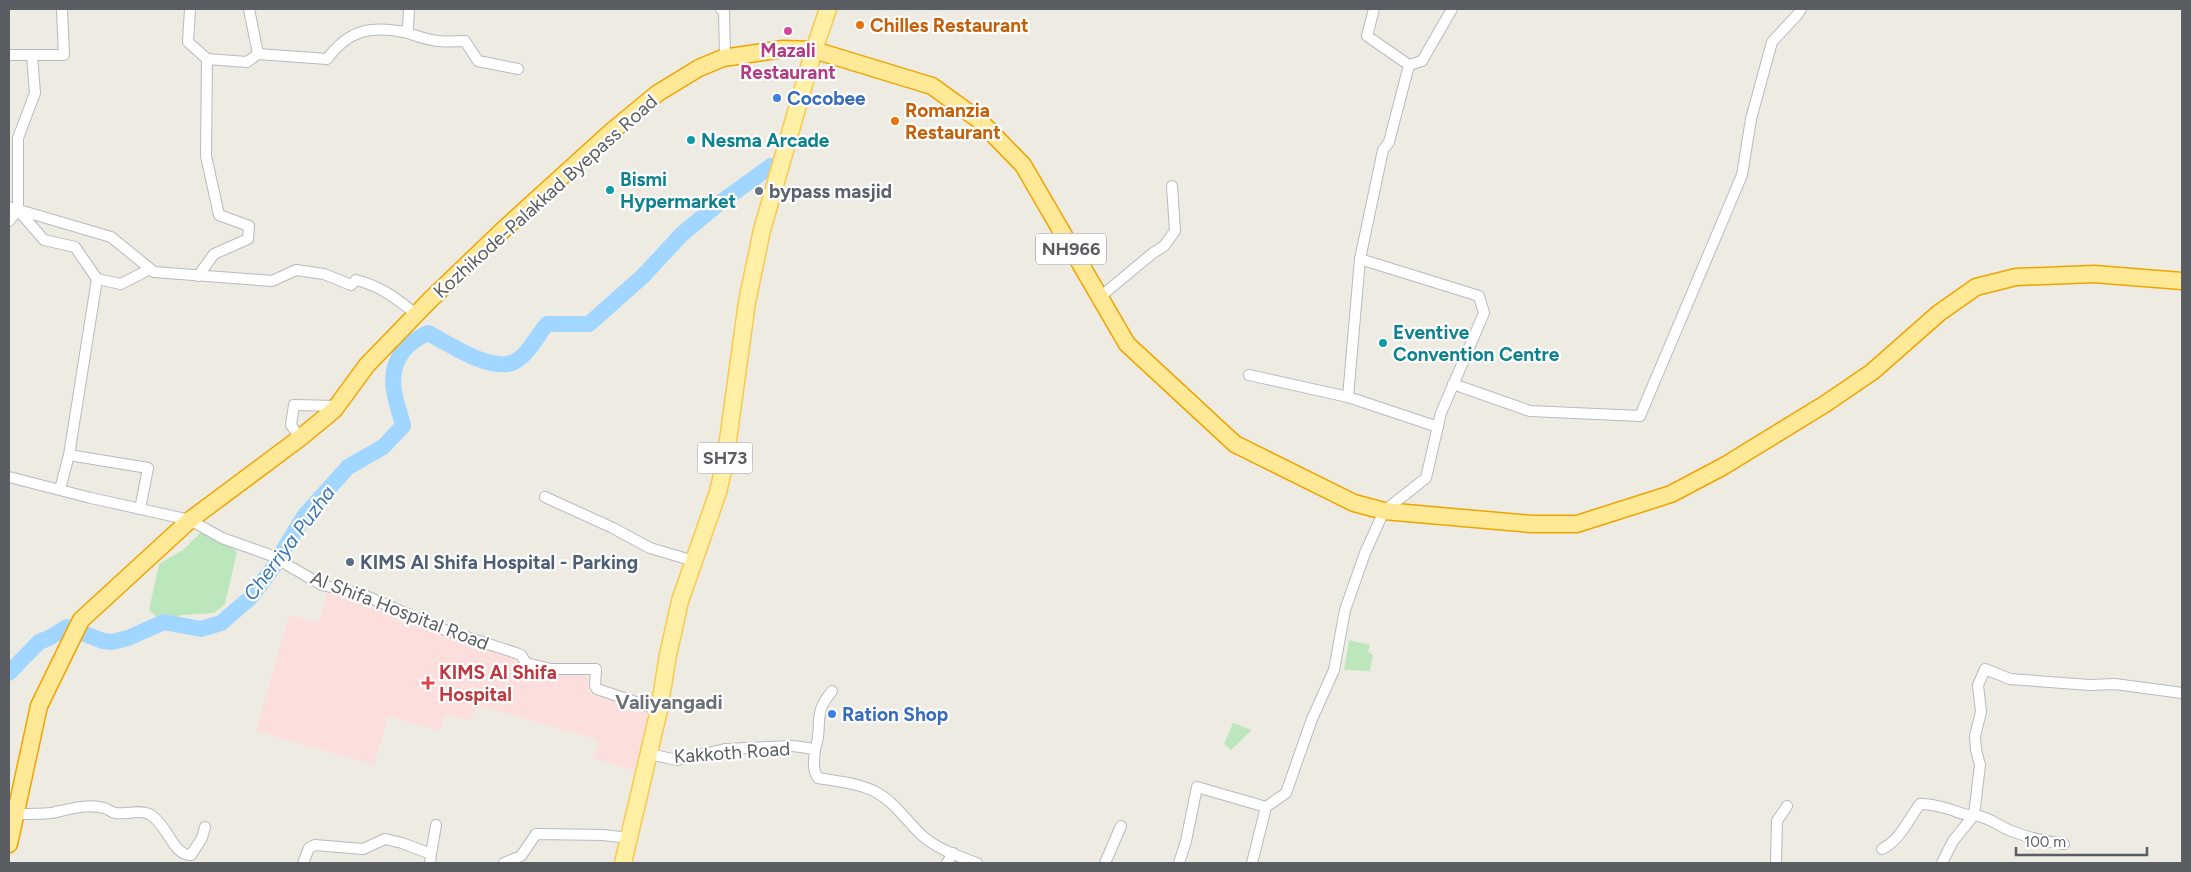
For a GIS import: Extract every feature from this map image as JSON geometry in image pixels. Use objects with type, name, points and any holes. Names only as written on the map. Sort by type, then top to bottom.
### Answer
[{"type":"highway","name":"Kozhikode-Palakkad Byepass Road","points":[[16,814],[36,715],[81,620],[190,520],[300,438],[337,406],[367,365],[416,314],[504,229],[633,113],[677,81],[699,68],[725,58],[783,49],[814,50],[932,86],[979,120],[1023,165],[1127,344],[1235,444],[1354,503],[1384,511],[1531,524],[1577,524],[1671,494],[1724,466],[1825,404],[1872,372],[1939,313],[1976,287],[2016,277],[2094,274],[2182,281]]},
{"type":"highway","name":"NH966","points":[[9,844],[16,814]]},
{"type":"main road","points":[[814,50],[828,9]]},
{"type":"main road","name":"SH73","points":[[622,863],[659,710],[678,610],[718,492],[725,462],[747,302],[762,230],[814,50]]},
{"type":"street","points":[[9,55],[64,55],[62,9]]},
{"type":"street","points":[[190,9],[188,42],[207,59],[247,62],[258,54],[327,60],[343,42],[363,31],[382,30],[403,32],[437,41],[465,40],[478,61],[518,69]]},
{"type":"street","points":[[249,9],[258,54]]},
{"type":"street","points":[[403,32],[408,28],[409,9]]},
{"type":"street","points":[[721,9],[724,11],[725,58]]},
{"type":"street","points":[[1374,9],[1367,36],[1409,66]]},
{"type":"street","points":[[1409,66],[1422,61],[1452,9]]},
{"type":"street","points":[[1453,384],[1530,410],[1640,416],[1742,175],[1751,120],[1772,42],[1801,9]]},
{"type":"street","points":[[9,221],[13,208],[18,138],[35,92],[32,56]]},
{"type":"street","points":[[198,276],[214,254],[248,239],[249,226],[219,215],[206,156],[207,59]]},
{"type":"street","points":[[1348,397],[1360,259],[1384,150],[1389,142],[1409,66]]},
{"type":"street","points":[[1100,297],[1153,252],[1164,246],[1175,231],[1172,186]]},
{"type":"street","points":[[13,208],[111,237],[154,272],[272,281],[296,270],[324,274],[351,285],[356,280],[369,283],[389,292],[416,314]]},
{"type":"street","points":[[13,208],[44,240],[75,247],[97,280],[69,454],[60,490]]},
{"type":"street","points":[[1252,863],[1266,808],[1286,793],[1312,718],[1334,670],[1346,610],[1365,553],[1384,511],[1426,478],[1441,413],[1484,313],[1479,296],[1360,259]]},
{"type":"street","points":[[97,280],[121,284],[150,269]]},
{"type":"street","points":[[1249,375],[1348,397],[1438,427]]},
{"type":"street","points":[[300,438],[291,425],[294,406],[337,406]]},
{"type":"street","points":[[69,454],[148,468],[140,509]]},
{"type":"street","name":"Al Shifa Hospital Road","points":[[9,477],[190,520],[222,538],[270,555],[322,585],[364,595],[442,629],[516,653],[521,655],[526,663],[551,669],[596,669],[595,686],[597,689],[659,710]]},
{"type":"street","points":[[545,497],[614,528],[650,548],[694,561]]},
{"type":"street","points":[[1942,863],[1953,841],[1974,815],[1980,765],[1976,750],[1976,736],[1981,712],[1978,685],[1985,669],[2010,679],[2065,684],[2115,684],[2182,693]]},
{"type":"street","name":"Kakkoth Road","points":[[832,690],[820,708],[814,764],[815,773],[818,778],[856,785],[874,791],[890,802],[926,839],[977,863]]},
{"type":"street","name":"Kakkoth Road","points":[[649,754],[678,760],[725,749],[793,746],[815,749]]},
{"type":"street","points":[[1179,863],[1186,841],[1197,787],[1266,808]]},
{"type":"street","points":[[1882,849],[1890,845],[1897,834],[1905,828],[1920,804],[1933,804],[1951,809],[1964,816],[1988,817],[2012,832],[2044,842],[2064,844]]},
{"type":"street","points":[[1776,863],[1777,821],[1787,806]]},
{"type":"street","points":[[16,814],[53,812],[82,807],[104,808],[114,813],[149,814],[163,824],[176,847],[187,855],[191,854],[196,848],[205,827]]},
{"type":"street","points":[[303,863],[309,848],[315,846],[363,849],[385,839],[402,843],[430,858],[436,825]]},
{"type":"street","points":[[1104,863],[1121,826]]},
{"type":"street","points":[[504,863],[520,856],[536,834],[603,835],[629,838]]},
{"type":"street","points":[[947,863],[953,853]]},
{"type":"shaded area","name":"KIMS Al Shifa Hospital","points":[[328,591],[371,600],[371,604],[396,611],[394,620],[516,655],[515,662],[562,675],[587,672],[588,691],[652,710],[635,771],[594,759],[599,740],[476,705],[471,721],[445,714],[440,731],[388,716],[374,765],[256,731],[289,615],[319,623]]},
{"type":"green space","points":[[200,533],[218,537],[237,552],[225,604],[214,613],[181,615],[164,623],[149,610],[159,564],[183,550]]},
{"type":"green space","points":[[1349,640],[1370,645],[1368,652],[1373,655],[1370,671],[1344,670]]},
{"type":"green space","points":[[1233,723],[1252,730],[1231,750],[1224,744]]},
{"type":"waterway","name":"Cherriya Puzha","points":[[9,673],[39,642],[67,627],[103,641],[112,642],[128,638],[164,622],[201,629],[221,623],[250,598],[272,569],[305,515],[348,467],[383,447],[403,426],[395,396],[393,375],[399,358],[410,344],[428,333],[482,360],[494,364],[514,362],[528,350],[547,324],[589,324],[643,276],[682,234],[717,205],[771,166]]},
{"type":"place","name":"Chilles Restaurant","points":[[860,25]]},
{"type":"place","name":"Mazali Restaurant","points":[[788,31]]},
{"type":"place","name":"Cocobee","points":[[777,98]]},
{"type":"place","name":"Romanzia Restaurant","points":[[895,121]]},
{"type":"place","name":"Nesma Arcade","points":[[691,140]]},
{"type":"place","name":"Bismi Hypermarket","points":[[610,190]]},
{"type":"place","name":"bypass masjid","points":[[759,191]]},
{"type":"place","name":"Eventive Convention Centre","points":[[1383,343]]},
{"type":"place","name":"KIMS Al Shifa Hospital - Parking","points":[[350,562]]},
{"type":"place","name":"KIMS Al Shifa Hospital","points":[[428,683]]},
{"type":"place","name":"Ration Shop","points":[[832,714]]},
{"type":"district","name":"Valiyangadi","points":[[669,702]]}]
